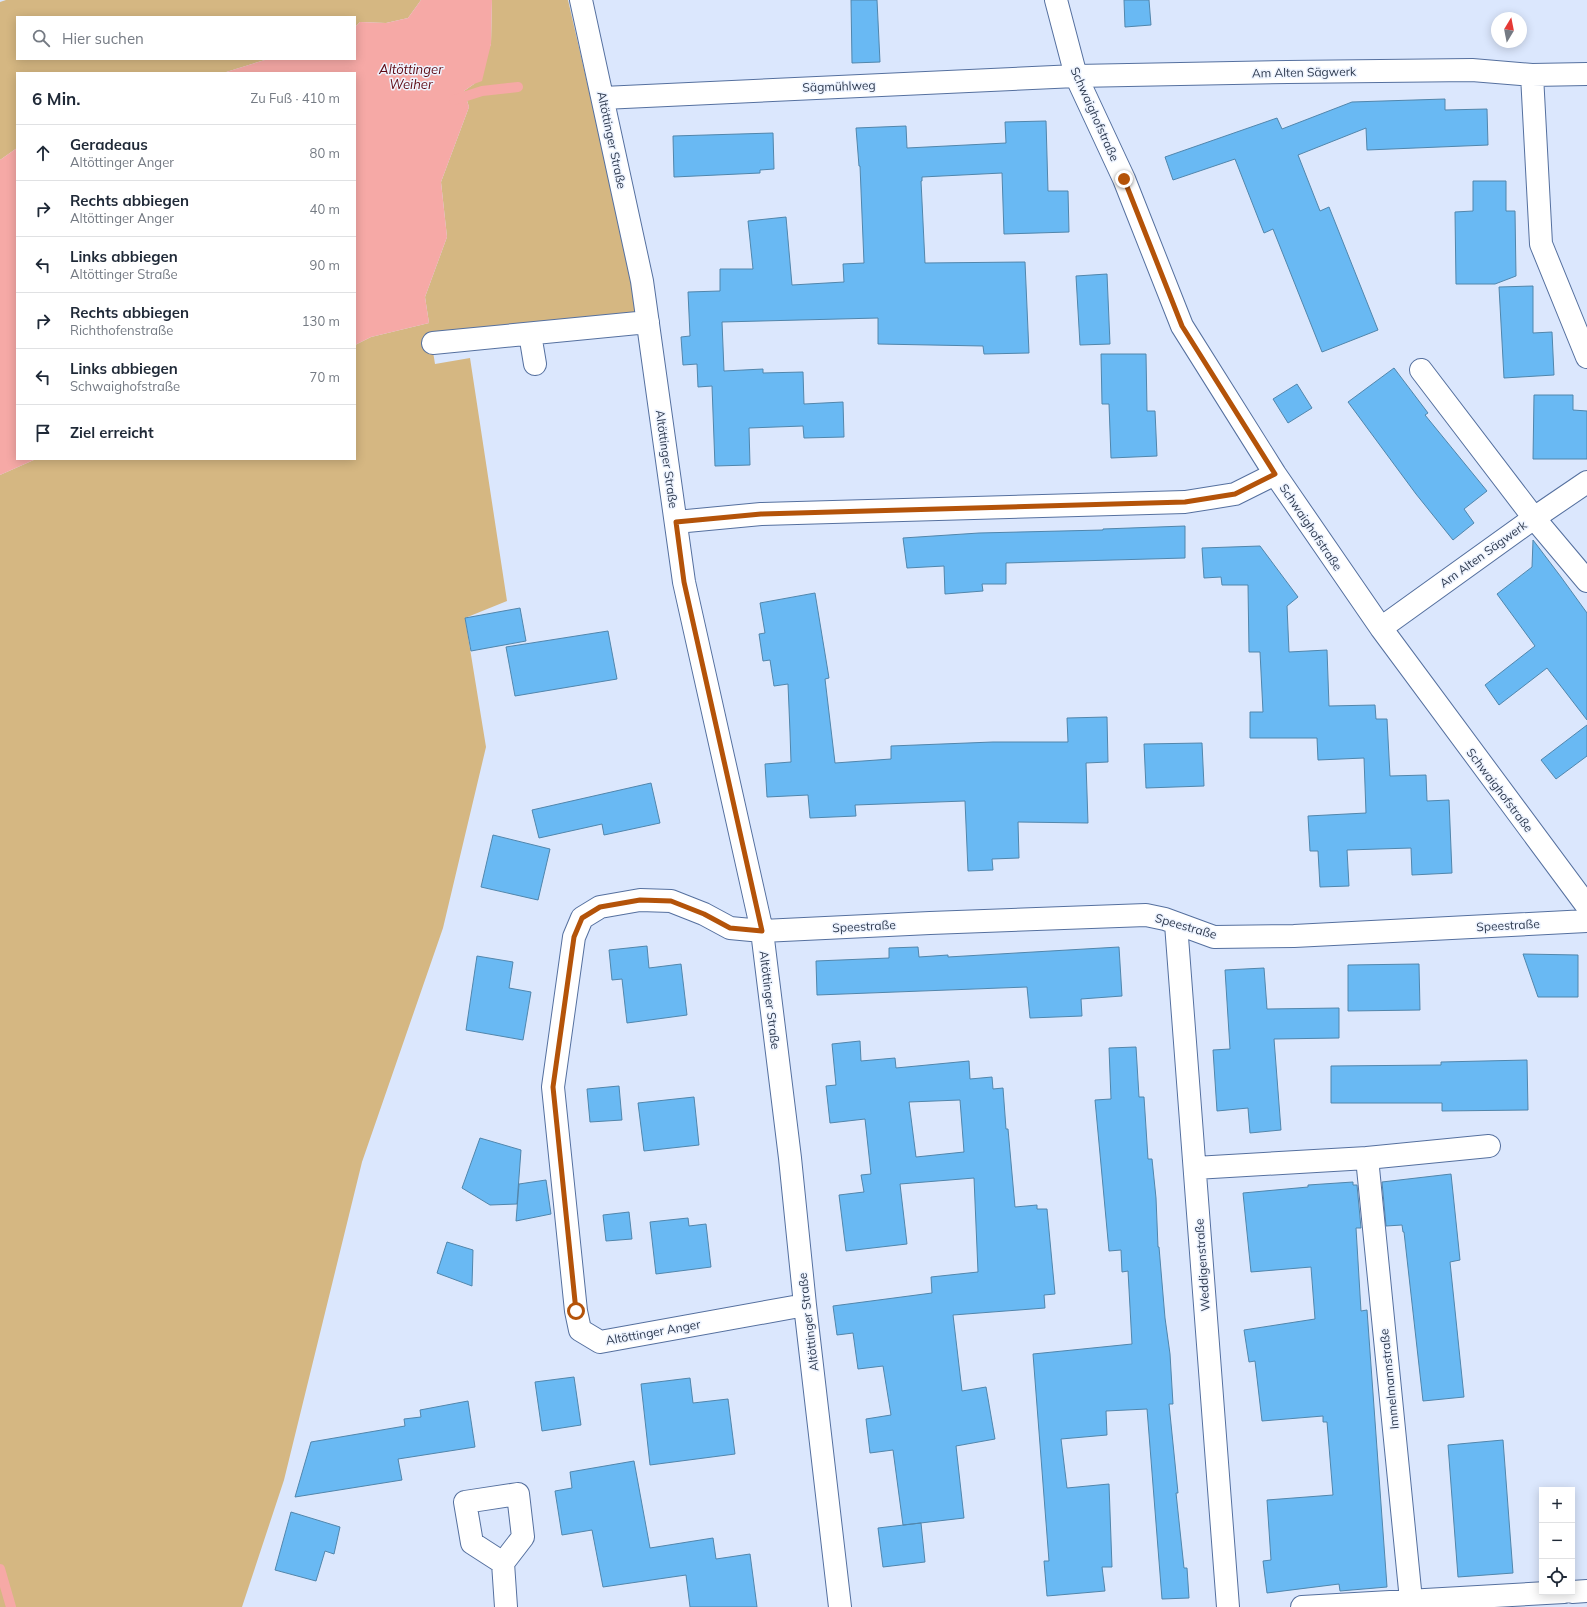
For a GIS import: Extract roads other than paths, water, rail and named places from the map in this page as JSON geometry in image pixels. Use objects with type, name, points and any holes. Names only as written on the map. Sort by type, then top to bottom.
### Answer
[{"type":"street","name":"Altöttinger Straße","points":[[582,0],[642,280],[684,582],[762,931],[789,1150],[805,1305],[840,1607]]},
{"type":"street","name":"Schwaighofstraße","points":[[1056,0],[1076,76],[1124,179],[1182,326],[1275,474],[1380,628],[1587,906]]},
{"type":"street","name":"Am Alten Sägwerk","points":[[1076,76],[1465,70],[1532,75],[1587,74]]},
{"type":"street","points":[[1532,75],[1541,244],[1587,357]]},
{"type":"street","name":"Sägmühlweg","points":[[603,98],[1076,76]]},
{"type":"street","points":[[433,343],[648,322]]},
{"type":"street","points":[[530,334],[535,364]]},
{"type":"street","points":[[1421,370],[1534,518],[1587,581]]},
{"type":"street","points":[[676,522],[761,514],[1185,502],[1235,494],[1275,474]]},
{"type":"street","name":"Am Alten Sägwerk","points":[[1380,628],[1587,482]]},
{"type":"street","name":"Altöttinger Anger","points":[[762,931],[730,928],[704,914],[671,901],[640,900],[600,907],[582,918],[574,937],[553,1087],[576,1311],[580,1330],[600,1342],[805,1305]]},
{"type":"street","name":"Speestraße","points":[[762,931],[1146,915],[1165,919],[1214,937],[1302,935],[1587,920]]},
{"type":"street","name":"Weddigenstraße","points":[[1176,924],[1228,1607]]},
{"type":"street","points":[[1195,1168],[1367,1158],[1489,1146]]},
{"type":"street","name":"Immelmannstraße","points":[[1367,1158],[1411,1600]]},
{"type":"street","points":[[503,1563],[506,1607]]},
{"type":"street","points":[[1575,1592],[1587,1591]]},
{"type":"street","points":[[1302,1607],[1539,1593]]},
{"type":"water","name":"Altöttinger Weiher","points":[[421,0],[492,0],[491,44],[482,81],[474,84],[464,91],[469,107],[441,182],[447,237],[425,297],[429,323],[371,337],[356,344],[356,72],[226,72],[265,60],[356,60],[356,26],[360,22],[386,23],[408,18]]},
{"type":"water","points":[[16,149],[16,460],[34,460],[0,475],[0,160]]},
{"type":"waterway","points":[[454,100],[482,91],[518,87]]},
{"type":"waterway","points":[[0,1569],[11,1607]]}]
